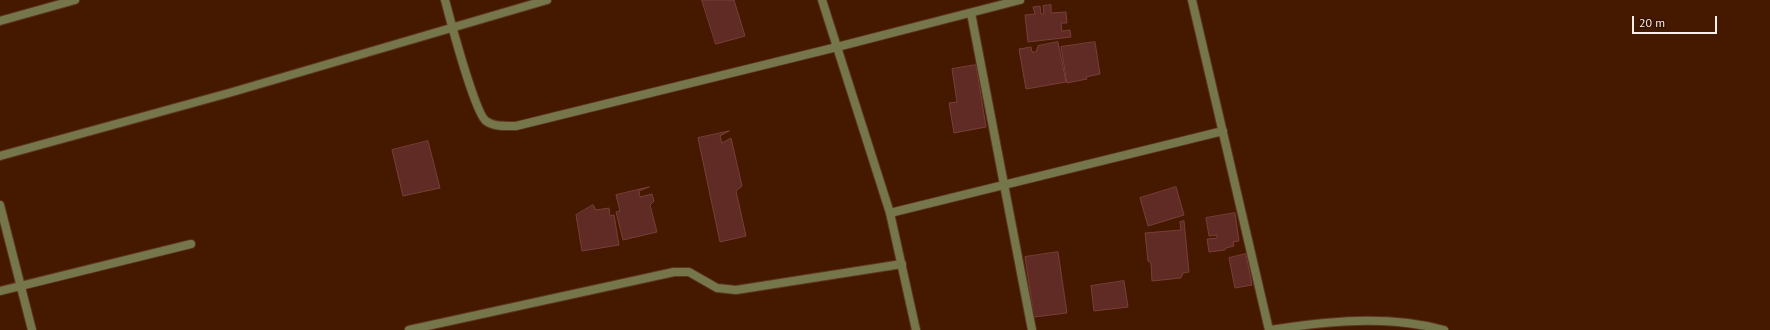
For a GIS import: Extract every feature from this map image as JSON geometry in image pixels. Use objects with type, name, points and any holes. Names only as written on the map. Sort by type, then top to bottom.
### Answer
[{"type":"street","points":[[0,21],[75,0]]},
{"type":"street","points":[[445,0],[476,105],[485,121],[500,126],[516,126],[837,47],[1020,0]]},
{"type":"street","points":[[0,156],[229,94],[547,0]]},
{"type":"street","points":[[822,0],[890,213],[916,330]]},
{"type":"street","points":[[1192,0],[1270,330],[1318,323],[1375,321],[1428,326],[1444,330]]},
{"type":"street","points":[[971,13],[1032,330]]},
{"type":"street","points":[[890,213],[1223,131]]},
{"type":"street","points":[[0,205],[32,330]]},
{"type":"street","points":[[0,291],[191,244]]},
{"type":"street","points":[[409,330],[674,272],[689,272],[717,288],[736,290],[902,264]]},
{"type":"building","points":[[702,0],[734,0],[745,36],[716,44]]},
{"type":"building","points":[[1051,5],[1051,13],[1066,12],[1067,23],[1061,23],[1062,31],[1070,30],[1071,37],[1028,42],[1025,15],[1035,14],[1033,7],[1040,6],[1041,14],[1044,14],[1043,6]]},
{"type":"building","points":[[1058,42],[1066,82],[1026,89],[1019,49],[1031,47],[1032,52],[1036,52],[1038,46]]},
{"type":"building","points":[[1095,42],[1100,74],[1086,77],[1087,79],[1067,83],[1061,47]]},
{"type":"building","points":[[976,65],[986,127],[954,133],[949,103],[957,102],[952,69]]},
{"type":"building","points":[[729,131],[720,136],[722,143],[731,138],[742,186],[736,191],[746,236],[720,242],[698,138]]},
{"type":"building","points":[[428,141],[440,188],[403,196],[392,150]]},
{"type":"building","points":[[649,187],[639,191],[640,197],[652,194],[654,201],[650,205],[657,232],[623,240],[616,212],[620,211],[616,195]]},
{"type":"building","points":[[1176,187],[1184,215],[1148,226],[1140,198]]},
{"type":"building","points":[[593,205],[596,210],[609,208],[610,216],[614,215],[619,245],[582,251],[576,215]]},
{"type":"building","points":[[1235,213],[1239,241],[1233,242],[1234,246],[1226,248],[1225,250],[1209,252],[1207,239],[1217,238],[1217,235],[1209,236],[1206,218]]},
{"type":"building","points":[[1184,221],[1189,272],[1183,273],[1181,278],[1152,281],[1151,263],[1148,261],[1145,233],[1181,230],[1180,222]]},
{"type":"building","points":[[1058,252],[1067,313],[1034,317],[1025,257]]},
{"type":"building","points":[[1246,254],[1252,285],[1235,288],[1229,258]]},
{"type":"building","points":[[1124,281],[1128,307],[1094,311],[1091,286]]}]
